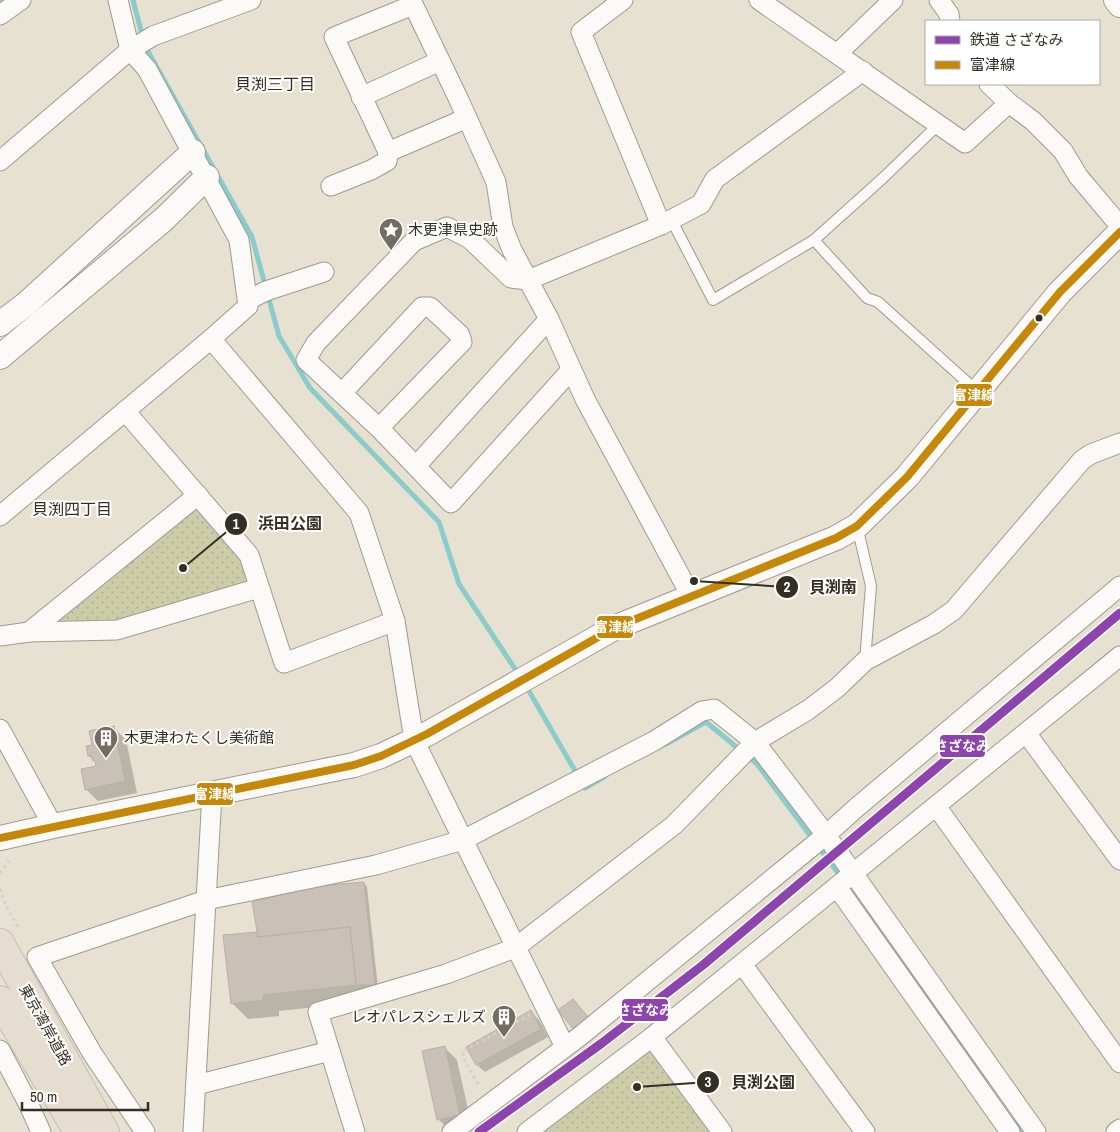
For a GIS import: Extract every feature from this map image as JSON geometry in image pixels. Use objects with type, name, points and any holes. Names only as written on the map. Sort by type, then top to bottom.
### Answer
[{"type":"highway","name":"東京湾岸道路","points":[[9,936],[105,1132]]},
{"type":"highway","name":"東京湾岸道路","points":[[0,1000],[78,1132]]},
{"type":"street","points":[[0,15],[21,0]]},
{"type":"street","points":[[0,516],[212,339],[248,306],[239,240],[147,69],[130,50],[118,0]]},
{"type":"street","points":[[0,161],[130,50],[154,36],[251,0]]},
{"type":"street","points":[[622,0],[581,32],[666,222]]},
{"type":"street","points":[[759,0],[965,143],[1009,103]]},
{"type":"street","points":[[837,54],[893,0]]},
{"type":"street","points":[[939,0],[949,14],[950,20]]},
{"type":"street","points":[[1116,0],[1120,5]]},
{"type":"street","points":[[331,186],[371,170],[387,160],[388,152],[334,37],[412,2],[496,182],[503,227],[512,250],[549,319],[584,399],[691,596]]},
{"type":"street","points":[[361,96],[440,61]]},
{"type":"street","points":[[572,370],[451,503],[379,428],[306,360],[316,343],[414,241],[447,227],[470,239],[511,278],[528,280],[666,222],[701,204],[715,179],[863,71]]},
{"type":"street","points":[[990,85],[1009,103],[1033,121],[1062,151],[1078,176],[1120,226]]},
{"type":"street","points":[[388,152],[467,118]]},
{"type":"street","points":[[0,324],[26,304],[192,152]]},
{"type":"street","points":[[0,357],[163,220],[206,177]]},
{"type":"street","points":[[6,848],[53,826],[354,765],[381,756],[414,740],[616,627],[836,538],[858,526],[907,477],[1060,292],[1120,232]]},
{"type":"street","points":[[248,300],[266,291],[324,272]]},
{"type":"street","points":[[342,393],[422,307],[430,307],[460,335],[462,342],[379,428]]},
{"type":"street","points":[[416,466],[549,319]]},
{"type":"street","points":[[212,339],[359,513],[395,621],[414,740],[565,1047]]},
{"type":"street","points":[[125,411],[249,555],[284,663],[395,621]]},
{"type":"street","points":[[355,1132],[318,1012],[446,974],[515,948],[674,825],[755,742],[808,710],[830,694],[865,661],[934,624],[954,610],[1082,460],[1091,454],[1120,443]]},
{"type":"street","points":[[29,632],[198,495]]},
{"type":"street","points":[[452,1132],[579,1037],[826,835],[1120,586]]},
{"type":"street","points":[[0,636],[29,632],[117,630],[259,588]]},
{"type":"street","points":[[527,1132],[652,1037],[1120,658]]},
{"type":"street","points":[[145,1132],[92,1053],[37,957],[206,900],[376,865],[462,840],[654,741],[702,711],[714,709],[755,742],[826,835],[1036,1132]]},
{"type":"street","points":[[0,729],[53,826]]},
{"type":"street","points":[[1026,733],[1120,860]]},
{"type":"street","points":[[193,1132],[212,794]]},
{"type":"street","points":[[936,806],[1120,1063]]},
{"type":"street","points":[[837,886],[1010,1132]]},
{"type":"street","points":[[742,964],[865,1132]]},
{"type":"street","points":[[652,1037],[722,1132]]},
{"type":"street","points":[[0,1050],[41,1132]]},
{"type":"street","points":[[196,1085],[330,1051]]},
{"type":"street","points":[[1116,1132],[1120,1129]]},
{"type":"lane","points":[[666,222],[714,300],[814,240],[884,178],[938,124]]},
{"type":"lane","points":[[814,240],[867,298],[878,302],[978,392]]},
{"type":"lane","points":[[858,526],[871,586],[865,661]]},
{"type":"path","points":[[0,873],[6,848]]},
{"type":"path","points":[[0,889],[6,906],[9,936]]},
{"type":"path","points":[[478,1084],[463,1057],[464,1052],[534,1013]]},
{"type":"green space","points":[[199,509],[242,557],[249,579],[245,586],[111,623],[56,621],[191,510]]},
{"type":"green space","points":[[650,1043],[715,1132],[535,1132]]},
{"type":"building","name":"木更津わたくし美術館","points":[[114,726],[125,781],[85,790],[81,769],[96,766],[91,755],[88,756],[86,746],[92,745],[89,731]]},
{"type":"building","points":[[364,882],[375,985],[356,985],[350,927],[258,937],[252,902],[316,886]]},
{"type":"building","points":[[350,927],[356,985],[263,995],[264,1000],[231,1004],[223,935],[257,932],[258,937]]},
{"type":"building","points":[[573,999],[589,1018],[574,1030],[558,1010]]},
{"type":"building","name":"レオパレスシェルズ","points":[[531,1010],[541,1029],[476,1065],[466,1047]]},
{"type":"building","points":[[445,1046],[460,1115],[437,1120],[422,1051]]},
{"type":"waterway","points":[[0,3],[4,0]]},
{"type":"waterway","points":[[133,0],[143,38]]},
{"type":"waterway","points":[[145,46],[252,237],[279,336],[310,388],[439,522],[459,584],[519,675]]},
{"type":"waterway","points":[[526,686],[578,776]]},
{"type":"waterway","points":[[666,744],[706,722],[757,764],[841,877]]},
{"type":"waterway","points":[[582,784],[585,788],[604,777]]},
{"type":"waterway","points":[[849,888],[987,1083]]},
{"type":"waterway","points":[[1015,1123],[1021,1132]]},
{"type":"rail line","name":"さざなみ","points":[[479,1132],[602,1043],[703,965],[1120,613]]},
{"type":"transit line","name":"富津線","points":[[0,838],[354,765],[381,756],[427,734],[616,627],[836,538],[857,526],[907,477],[1060,292],[1120,232]]},
{"type":"place","name":"木更津県史跡","points":[[391,251]]},
{"type":"place","name":"浜田公園","points":[[183,568]]},
{"type":"place","name":"貝渕南","points":[[694,581]]},
{"type":"place","name":"木更津わたくし美術館","points":[[106,759]]},
{"type":"place","name":"レオパレスシェルズ","points":[[504,1038]]},
{"type":"place","name":"貝渕公園","points":[[637,1087]]},
{"type":"district","name":"貝渕三丁目","points":[[275,84]]},
{"type":"district","name":"貝渕四丁目","points":[[72,509]]}]
